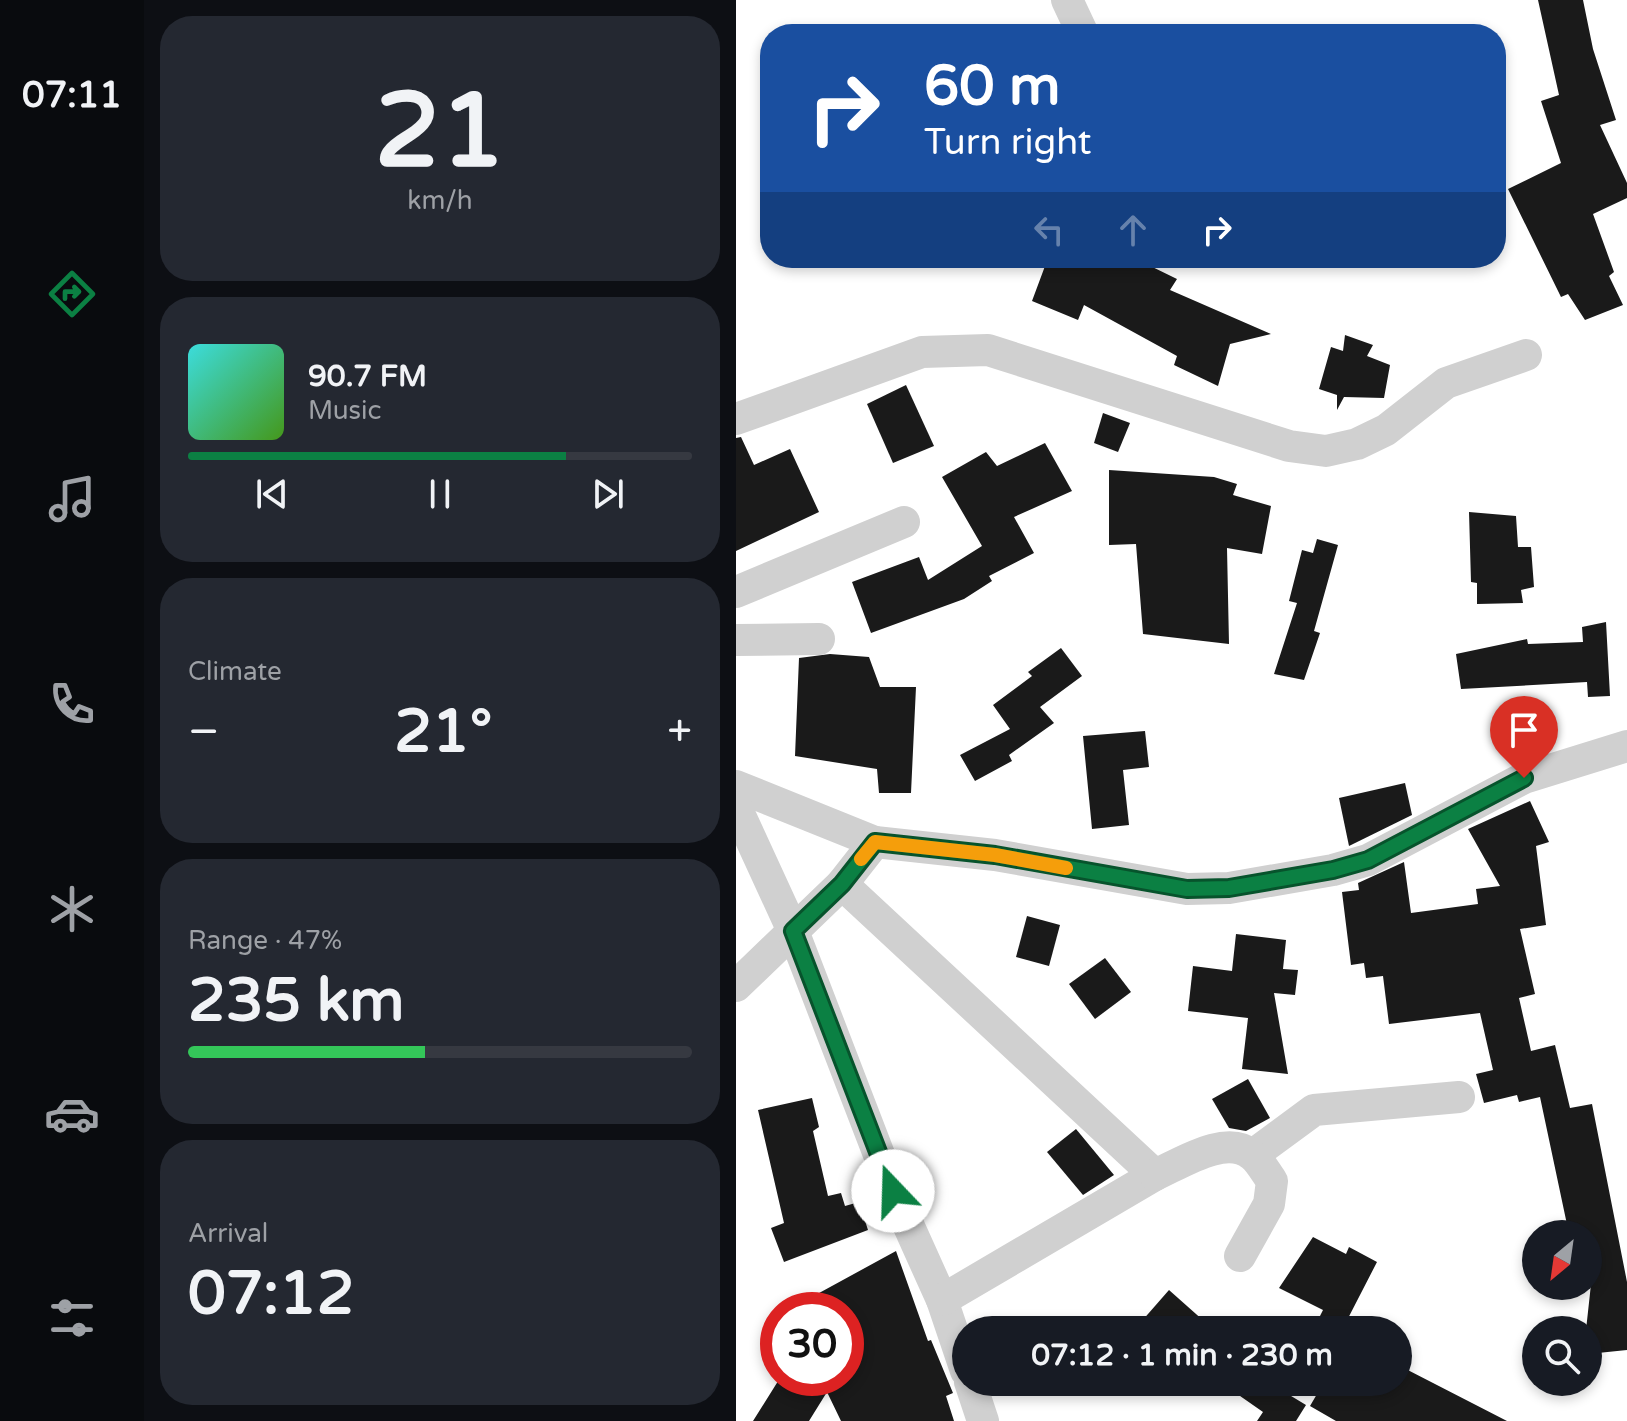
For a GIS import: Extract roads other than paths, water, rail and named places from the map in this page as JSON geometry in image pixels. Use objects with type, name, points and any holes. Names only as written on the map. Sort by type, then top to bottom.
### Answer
[{"type":"street","points":[[1067,0],[1078,24]]},
{"type":"street","points":[[736,419],[922,352],[988,350],[1289,446],[1326,451],[1357,444],[1386,430],[1446,383],[1526,355]]},
{"type":"street","points":[[736,592],[904,522]]},
{"type":"street","points":[[736,640],[819,639]]},
{"type":"street","points":[[736,786],[875,842],[995,855],[1187,889],[1229,888],[1333,870],[1368,860],[1524,778],[1627,746]]},
{"type":"street","points":[[736,807],[793,931],[893,1191],[952,1330]]},
{"type":"street","points":[[736,986],[842,884],[875,842]]},
{"type":"street","points":[[842,884],[1155,1175]]},
{"type":"street","points":[[1253,1155],[1314,1110],[1459,1097]]},
{"type":"street","points":[[942,1300],[1155,1175],[1212,1150],[1236,1147],[1253,1155],[1272,1181],[1269,1204],[1240,1256]]},
{"type":"street","points":[[975,1396],[983,1421]]}]
